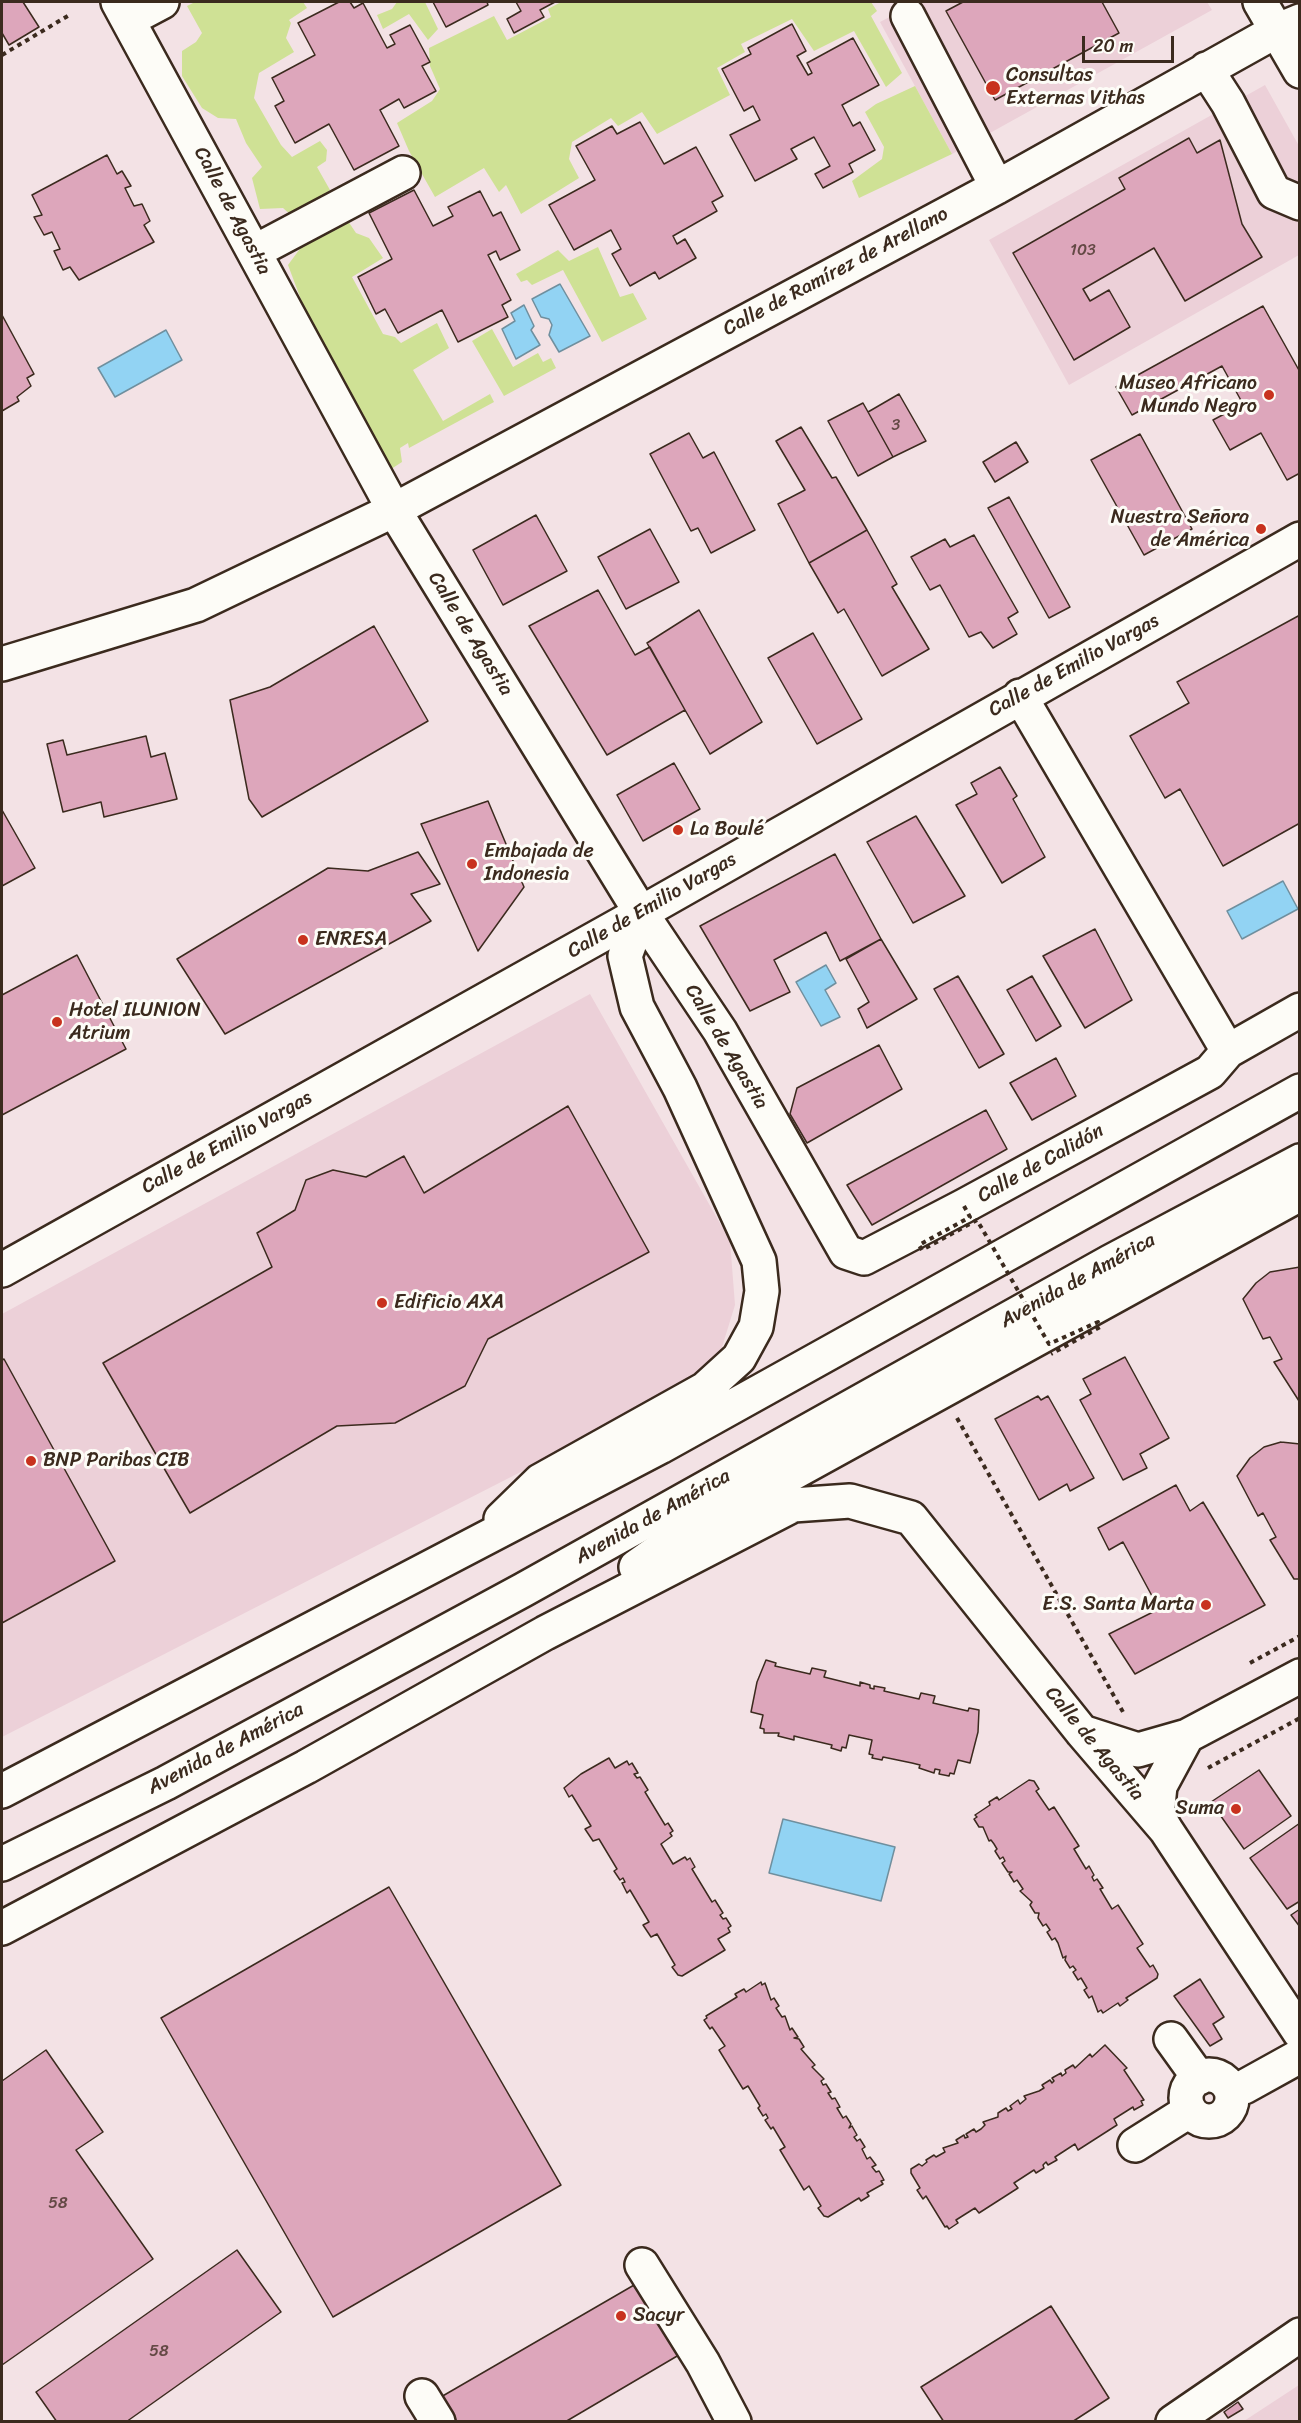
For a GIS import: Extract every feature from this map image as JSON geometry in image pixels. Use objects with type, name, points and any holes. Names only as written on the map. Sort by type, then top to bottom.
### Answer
[{"type":"main road","points":[[123,11],[162,2]]},
{"type":"main road","points":[[1260,2],[1288,26],[1299,71]]},
{"type":"main road","name":"Calle de Agastia","points":[[123,11],[394,510],[641,913],[720,1031],[846,1252]]},
{"type":"main road","points":[[908,16],[997,187]]},
{"type":"main road","name":"Calle de Ramírez de Arellano","points":[[2,664],[196,605],[394,510],[997,187],[1206,69],[1288,26]]},
{"type":"main road","points":[[1206,69],[1228,103],[1274,192],[1299,203]]},
{"type":"main road","points":[[254,252],[403,173]]},
{"type":"main road","name":"Calle de Emilio Vargas","points":[[2,1270],[641,913],[1299,539]]},
{"type":"main road","points":[[1020,696],[1228,1051]]},
{"type":"main road","points":[[476,1544],[540,1481],[705,1389],[739,1358],[756,1327],[762,1291],[759,1261],[680,1088],[637,1007],[625,956],[641,913]]},
{"type":"main road","name":"Calle de Calidón","points":[[846,1252],[864,1258],[964,1206],[1210,1072],[1228,1051],[1299,1010]]},
{"type":"main road","points":[[2,1791],[660,1447],[1299,1090]]},
{"type":"main road","name":"Avenida de América","points":[[2,1864],[166,1783],[523,1590],[1110,1262],[1299,1161]]},
{"type":"main road","points":[[2,1928],[306,1767],[545,1633],[684,1533],[1299,1194]]},
{"type":"main road","name":"Calle de Agastia","points":[[545,1633],[793,1505],[850,1501],[911,1518],[1082,1732],[1166,1830],[1299,2033]]},
{"type":"main road","points":[[1082,1732],[1138,1750],[1187,1736],[1299,1676]]},
{"type":"main road","points":[[1166,1830],[1157,1815],[1160,1786],[1187,1736]]},
{"type":"main road","points":[[1171,2039],[1199,2078]]},
{"type":"main road","points":[[1238,2088],[1214,2076],[1199,2078],[1188,2088],[1186,2100],[1189,2111],[1196,2117],[1219,2120],[1228,2112],[1238,2088],[1299,2055]]},
{"type":"main road","points":[[1136,2145],[1189,2111]]},
{"type":"main road","points":[[642,2265],[703,2363],[734,2421]]},
{"type":"main road","points":[[1173,2421],[1296,2341]]},
{"type":"path","points":[[2,55],[71,14]]},
{"type":"path","points":[[964,1206],[970,1217],[919,1245],[922,1250],[977,1220],[1049,1344],[1098,1322],[1100,1327],[1051,1354]]},
{"type":"path","points":[[955,1415],[1126,1716]]},
{"type":"path","points":[[1246,1665],[1299,1636]]},
{"type":"path","points":[[1204,1770],[1299,1718]]},
{"type":"shaded area","name":"Consultas Externas Vithas","points":[[918,2],[1207,2],[1212,10],[952,154],[880,22]]},
{"type":"shaded area","points":[[1265,85],[1299,146],[1299,255],[1069,385],[989,240]]},
{"type":"shaded area","points":[[590,994],[730,1241],[735,1305],[718,1360],[595,1434],[2,1737],[2,1314]]},
{"type":"shaded area","points":[[1299,2385],[1299,2421],[1244,2421]]},
{"type":"green space","points":[[195,2],[303,2],[307,8],[289,20],[291,23],[286,38],[294,52],[259,73],[254,98],[281,145],[292,157],[320,141],[327,150],[326,161],[317,167],[330,190],[292,216],[283,208],[260,209],[252,178],[262,167],[246,143],[236,119],[218,118],[202,108],[182,76],[182,51],[196,42],[202,33],[187,6]]},
{"type":"green space","points":[[397,2],[425,2],[438,29],[428,40],[409,14],[383,29],[377,15],[392,9]]},
{"type":"green space","points":[[561,2],[871,2],[877,11],[871,16],[902,73],[886,87],[854,31],[814,51],[792,19],[741,44],[745,52],[717,68],[730,95],[657,134],[642,112],[618,126],[611,118],[572,142],[569,159],[579,178],[521,214],[506,185],[499,192],[484,168],[435,197],[409,151],[397,123],[432,101],[440,89],[430,66],[429,48],[494,16],[507,40],[551,17],[548,9]]},
{"type":"green space","points":[[915,86],[952,154],[859,198],[852,181],[882,159],[884,147],[865,112],[876,104]]},
{"type":"green space","points":[[344,215],[356,233],[369,238],[383,258],[352,277],[383,334],[395,337],[401,343],[437,323],[449,348],[413,370],[443,421],[490,394],[494,402],[409,448],[408,443],[400,448],[402,462],[385,473],[303,321],[303,305],[288,265],[313,231]]},
{"type":"green space","points":[[598,247],[620,297],[633,293],[647,319],[602,342],[563,270],[532,285],[527,280],[521,282],[516,274],[558,250],[569,261]]},
{"type":"green space","points":[[492,329],[513,367],[538,353],[543,362],[551,358],[556,368],[504,396],[472,341]]},
{"type":"water","points":[[560,284],[590,336],[559,352],[549,335],[552,325],[549,319],[541,317],[532,299]]},
{"type":"water","points":[[524,305],[534,326],[531,330],[540,345],[516,359],[502,329],[515,321],[511,313]]},
{"type":"water","points":[[166,330],[182,360],[115,397],[98,368]]},
{"type":"water","points":[[1283,881],[1298,909],[1242,939],[1227,911]]},
{"type":"water","points":[[826,965],[836,983],[825,990],[840,1017],[821,1026],[796,982]]},
{"type":"water","points":[[783,1819],[895,1847],[881,1901],[769,1873]]},
{"type":"building","points":[[2,2],[23,2],[39,27],[9,45],[2,33]]},
{"type":"building","points":[[339,2],[350,2],[354,8],[363,3],[387,48],[395,44],[390,35],[410,25],[430,62],[422,66],[436,91],[404,108],[399,99],[380,110],[399,146],[354,170],[329,124],[295,143],[275,106],[284,101],[272,78],[315,55],[298,23]]},
{"type":"building","points":[[433,2],[487,2],[488,5],[446,27]]},
{"type":"building","points":[[516,2],[555,2],[540,10],[544,17],[514,33],[507,19],[521,11]]},
{"type":"building","points":[[963,2],[1102,2],[1119,33],[995,100],[946,11]]},
{"type":"building","points":[[792,24],[806,51],[797,56],[808,75],[812,73],[807,63],[853,38],[879,85],[842,105],[853,126],[860,122],[875,150],[849,164],[853,172],[823,188],[815,174],[830,166],[814,137],[791,149],[797,159],[755,181],[730,135],[760,120],[753,106],[744,111],[722,69],[751,54],[748,48]]},
{"type":"building","points":[[640,122],[664,164],[696,147],[723,196],[712,202],[717,211],[673,236],[677,244],[685,239],[696,258],[659,279],[655,272],[630,286],[612,254],[621,249],[611,230],[574,250],[549,205],[595,180],[576,146],[612,126],[617,134]]},
{"type":"building","points":[[1189,138],[1197,153],[1220,140],[1242,224],[1262,257],[1185,301],[1154,248],[1083,289],[1090,301],[1109,290],[1130,327],[1074,360],[1013,253],[1125,189],[1119,178]]},
{"type":"building","points":[[107,155],[117,174],[122,171],[131,186],[125,188],[134,206],[142,204],[150,221],[144,225],[154,242],[79,280],[70,267],[63,270],[54,251],[60,249],[52,232],[44,235],[34,217],[42,215],[32,195]]},
{"type":"building","points":[[414,190],[433,226],[453,216],[448,207],[480,191],[493,216],[501,212],[520,250],[500,260],[496,251],[488,255],[511,300],[502,305],[508,317],[458,342],[442,310],[398,333],[385,309],[376,314],[358,277],[392,259],[369,213]]},
{"type":"building","name":"Museo Africano Mundo Negro","points":[[1263,306],[1300,372],[1300,473],[1287,480],[1261,433],[1230,450],[1213,420],[1243,404],[1222,366],[1132,415],[1116,387]]},
{"type":"building","points":[[2,315],[34,374],[27,378],[31,386],[17,397],[19,401],[2,411]]},
{"type":"building","points":[[899,394],[926,441],[893,457],[868,412]]},
{"type":"building","points":[[863,403],[893,457],[858,476],[828,421]]},
{"type":"building","points":[[801,427],[832,478],[836,477],[867,530],[809,563],[778,504],[805,490],[776,441]]},
{"type":"building","points":[[689,433],[703,458],[714,452],[755,530],[711,553],[698,528],[691,531],[650,454]]},
{"type":"building","points":[[1140,434],[1192,529],[1144,555],[1091,460]]},
{"type":"building","points":[[1016,442],[1028,462],[995,482],[983,462]]},
{"type":"building","points":[[1009,497],[1070,607],[1049,618],[988,508]]},
{"type":"building","points":[[536,515],[567,571],[503,605],[473,550]]},
{"type":"building","points":[[650,529],[679,582],[626,609],[598,557]]},
{"type":"building","points":[[867,530],[897,584],[892,587],[929,649],[882,676],[844,609],[838,613],[809,563]]},
{"type":"building","points":[[974,535],[1018,612],[1008,618],[1017,634],[993,648],[981,632],[969,637],[940,585],[930,590],[911,557],[945,539],[950,547]]},
{"type":"building","points":[[598,590],[635,655],[650,647],[685,710],[607,755],[529,626]]},
{"type":"building","points":[[699,610],[762,722],[710,754],[647,643]]},
{"type":"building","points":[[1300,615],[1300,823],[1223,866],[1180,789],[1165,798],[1130,736],[1189,703],[1177,682]]},
{"type":"building","points":[[374,626],[428,721],[262,817],[249,799],[230,700],[270,687]]},
{"type":"building","points":[[813,633],[862,719],[817,744],[768,658]]},
{"type":"building","points":[[146,736],[151,757],[165,753],[177,799],[104,817],[101,802],[63,812],[47,744],[63,740],[67,755]]},
{"type":"building","points":[[674,763],[700,809],[643,841],[617,795]]},
{"type":"building","points":[[1000,767],[1017,796],[1013,799],[1045,857],[1002,883],[956,805],[977,794],[971,783]]},
{"type":"building","points":[[488,801],[524,887],[478,951],[421,824]]},
{"type":"building","points":[[2,810],[35,868],[2,886]]},
{"type":"building","points":[[916,816],[965,896],[913,923],[867,842]]},
{"type":"building","name":"ENRESA","points":[[418,852],[440,884],[411,894],[431,921],[225,1034],[177,959],[328,868],[368,871]]},
{"type":"building","points":[[835,854],[881,939],[840,961],[826,932],[774,960],[790,992],[750,1011],[700,926]]},
{"type":"building","points":[[1095,929],[1132,1000],[1085,1028],[1043,956]]},
{"type":"building","points":[[881,939],[917,999],[867,1028],[858,1009],[869,1002],[846,959]]},
{"type":"building","name":"Hotel ILUNION Atrium","points":[[77,955],[126,1049],[2,1115],[2,995]]},
{"type":"building","points":[[958,976],[1004,1054],[979,1068],[934,989]]},
{"type":"building","points":[[1032,976],[1061,1026],[1036,1041],[1007,990]]},
{"type":"building","points":[[879,1045],[902,1089],[807,1143],[790,1114],[797,1088]]},
{"type":"building","points":[[1056,1058],[1076,1096],[1032,1120],[1010,1083]]},
{"type":"building","name":"Edificio AXA","points":[[568,1106],[649,1252],[488,1339],[465,1386],[395,1423],[337,1426],[190,1513],[103,1363],[272,1267],[257,1233],[295,1210],[306,1180],[333,1170],[366,1177],[404,1156],[424,1193]]},
{"type":"building","points":[[986,1110],[1007,1149],[872,1225],[847,1185]]},
{"type":"building","points":[[1300,1267],[1299,1401],[1274,1362],[1282,1359],[1270,1337],[1263,1339],[1243,1299],[1256,1283],[1270,1272]]},
{"type":"building","points":[[1125,1357],[1169,1438],[1140,1454],[1147,1468],[1123,1480],[1080,1400],[1091,1394],[1083,1379]]},
{"type":"building","name":"BNP Paribas CIB","points":[[4,1359],[115,1561],[2,1623],[2,1360]]},
{"type":"building","points":[[1038,1396],[1041,1400],[1048,1396],[1094,1478],[1070,1491],[1067,1484],[1039,1500],[995,1419]]},
{"type":"building","points":[[1281,1442],[1300,1444],[1300,1579],[1294,1579],[1270,1540],[1276,1537],[1263,1513],[1258,1516],[1237,1476],[1250,1458],[1264,1447]]},
{"type":"building","points":[[1176,1485],[1190,1511],[1203,1502],[1265,1605],[1135,1674],[1109,1634],[1159,1609],[1123,1542],[1109,1550],[1098,1528]]},
{"type":"building","points":[[766,1660],[776,1663],[775,1666],[810,1674],[812,1668],[826,1671],[824,1677],[860,1686],[860,1682],[870,1685],[870,1688],[874,1689],[874,1686],[885,1688],[884,1691],[919,1699],[921,1693],[935,1696],[933,1703],[968,1711],[969,1708],[979,1710],[978,1732],[970,1763],[958,1760],[954,1774],[950,1773],[949,1776],[939,1774],[940,1770],[935,1769],[934,1773],[912,1763],[883,1757],[882,1760],[872,1758],[873,1755],[869,1754],[872,1740],[849,1735],[846,1748],[842,1747],[841,1751],[831,1748],[832,1745],[794,1736],[794,1740],[778,1736],[779,1733],[764,1733],[764,1729],[760,1728],[763,1715],[751,1712],[757,1682]]},
{"type":"building","points":[[609,1758],[615,1768],[627,1761],[629,1765],[632,1763],[638,1773],[634,1774],[637,1778],[640,1777],[648,1790],[645,1792],[665,1825],[668,1823],[673,1831],[670,1833],[672,1836],[661,1844],[673,1864],[685,1857],[687,1860],[690,1858],[695,1867],[692,1869],[712,1902],[715,1900],[723,1913],[720,1915],[723,1919],[726,1918],[731,1926],[728,1928],[730,1932],[718,1939],[725,1950],[682,1976],[678,1975],[672,1967],[675,1965],[657,1934],[651,1937],[643,1925],[649,1922],[630,1890],[627,1893],[622,1883],[625,1882],[623,1878],[620,1880],[614,1871],[617,1869],[599,1839],[593,1841],[585,1829],[591,1826],[572,1795],[569,1797],[564,1788],[581,1774]]},
{"type":"building","points":[[1259,1770],[1291,1816],[1244,1849],[1211,1802]]},
{"type":"building","points":[[1029,1780],[1034,1781],[1039,1789],[1036,1791],[1049,1810],[1054,1807],[1079,1846],[1074,1849],[1086,1869],[1089,1866],[1094,1875],[1092,1877],[1094,1881],[1097,1879],[1103,1888],[1100,1889],[1112,1909],[1118,1905],[1143,1944],[1137,1948],[1150,1967],[1153,1965],[1158,1974],[1157,1978],[1126,1998],[1128,2000],[1120,2006],[1118,2003],[1103,2013],[1101,2010],[1098,2012],[1092,1996],[1089,1998],[1084,1990],[1087,1988],[1081,1978],[1078,1980],[1073,1972],[1076,1970],[1073,1966],[1070,1968],[1065,1960],[1066,1956],[1063,1958],[1055,1938],[1052,1940],[1047,1932],[1050,1930],[1046,1924],[1043,1926],[1038,1918],[1039,1913],[1035,1913],[1030,1905],[1032,1902],[1020,1891],[1023,1889],[1017,1880],[1014,1882],[1009,1874],[1012,1872],[1008,1872],[1002,1863],[1005,1861],[1003,1857],[1000,1859],[995,1851],[997,1849],[991,1840],[989,1841],[983,1827],[979,1827],[974,1819],[977,1817],[975,1815],[990,1805],[989,1802],[997,1797],[999,1800]]},
{"type":"building","points":[[1300,1823],[1300,1901],[1287,1909],[1250,1858]]},
{"type":"building","points":[[389,1887],[561,2185],[333,2317],[161,2018]]},
{"type":"building","points":[[1300,1909],[1300,1927],[1291,1915]]},
{"type":"building","points":[[1200,1979],[1224,2017],[1213,2024],[1222,2039],[1210,2046],[1174,1996]]},
{"type":"building","points":[[761,1982],[762,1985],[765,1983],[771,2000],[774,1998],[779,2006],[776,2008],[782,2017],[785,2016],[790,2030],[792,2028],[798,2037],[794,2038],[799,2039],[804,2047],[801,2049],[815,2065],[812,2067],[824,2079],[821,2081],[831,2092],[828,2093],[832,2099],[835,2098],[840,2107],[837,2108],[843,2118],[846,2116],[851,2124],[849,2128],[852,2126],[857,2135],[854,2137],[857,2141],[860,2139],[865,2147],[862,2149],[867,2159],[870,2157],[876,2165],[872,2167],[876,2172],[879,2171],[884,2180],[881,2181],[883,2184],[867,2193],[869,2196],[861,2201],[859,2198],[828,2217],[824,2216],[818,2208],[821,2206],[809,2186],[804,2190],[780,2150],[785,2147],[773,2127],[771,2129],[765,2120],[768,2118],[766,2114],[763,2116],[748,2086],[743,2089],[719,2050],[725,2046],[712,2027],[710,2029],[704,2020],[706,2016],[737,1997],[735,1994],[744,1989],[746,1992]]},
{"type":"building","points":[[1105,2045],[1127,2068],[1124,2070],[1144,2100],[1141,2101],[1143,2105],[1134,2110],[1133,2107],[1114,2119],[1117,2125],[1078,2150],[1075,2144],[1055,2157],[1057,2160],[1048,2165],[1046,2162],[1043,2165],[1044,2168],[1036,2173],[1034,2170],[1014,2183],[1018,2188],[979,2213],[975,2208],[956,2220],[958,2223],[949,2229],[945,2227],[926,2196],[923,2199],[917,2190],[920,2188],[911,2169],[919,2164],[922,2166],[934,2155],[936,2157],[945,2152],[943,2148],[958,2143],[956,2140],[964,2135],[965,2138],[968,2137],[966,2134],[974,2129],[976,2132],[981,2129],[985,2125],[983,2122],[998,2117],[998,2113],[1006,2108],[1008,2111],[1012,2109],[1010,2106],[1018,2100],[1020,2104],[1026,2099],[1024,2096],[1044,2088],[1042,2085],[1050,2080],[1052,2083],[1054,2081],[1052,2078],[1061,2073],[1062,2076],[1066,2073],[1065,2070],[1073,2065],[1075,2068],[1090,2054],[1092,2057]]},
{"type":"building","points":[[46,2050],[103,2132],[76,2150],[153,2259],[2,2365],[2,2081]]},
{"type":"building","points":[[237,2250],[281,2312],[126,2422],[57,2422],[36,2392]]},
{"type":"building","name":"Sacyr","points":[[641,2281],[684,2352],[565,2422],[445,2422],[434,2401]]},
{"type":"building","points":[[1051,2306],[1109,2398],[1072,2422],[944,2422],[921,2387]]},
{"type":"building","points":[[1238,2402],[1243,2409],[1228,2418],[1224,2412]]},
{"type":"place","name":"Consultas Externas Vithas","points":[[993,88]]},
{"type":"place","name":"Museo Africano Mundo Negro","points":[[1269,395]]},
{"type":"place","name":"Nuestra Señora de América","points":[[1261,529]]},
{"type":"place","name":"La Boulé","points":[[678,830]]},
{"type":"place","name":"Embajada de Indonesia","points":[[472,864]]},
{"type":"place","name":"ENRESA","points":[[303,940]]},
{"type":"place","name":"Hotel ILUNION Atrium","points":[[57,1022]]},
{"type":"place","name":"Edificio AXA","points":[[382,1303]]},
{"type":"place","name":"BNP Paribas CIB","points":[[31,1461]]},
{"type":"place","name":"E.S. Santa Marta","points":[[1206,1605]]},
{"type":"place","name":"Suma","points":[[1236,1809]]},
{"type":"place","name":"Sacyr","points":[[621,2316]]}]
